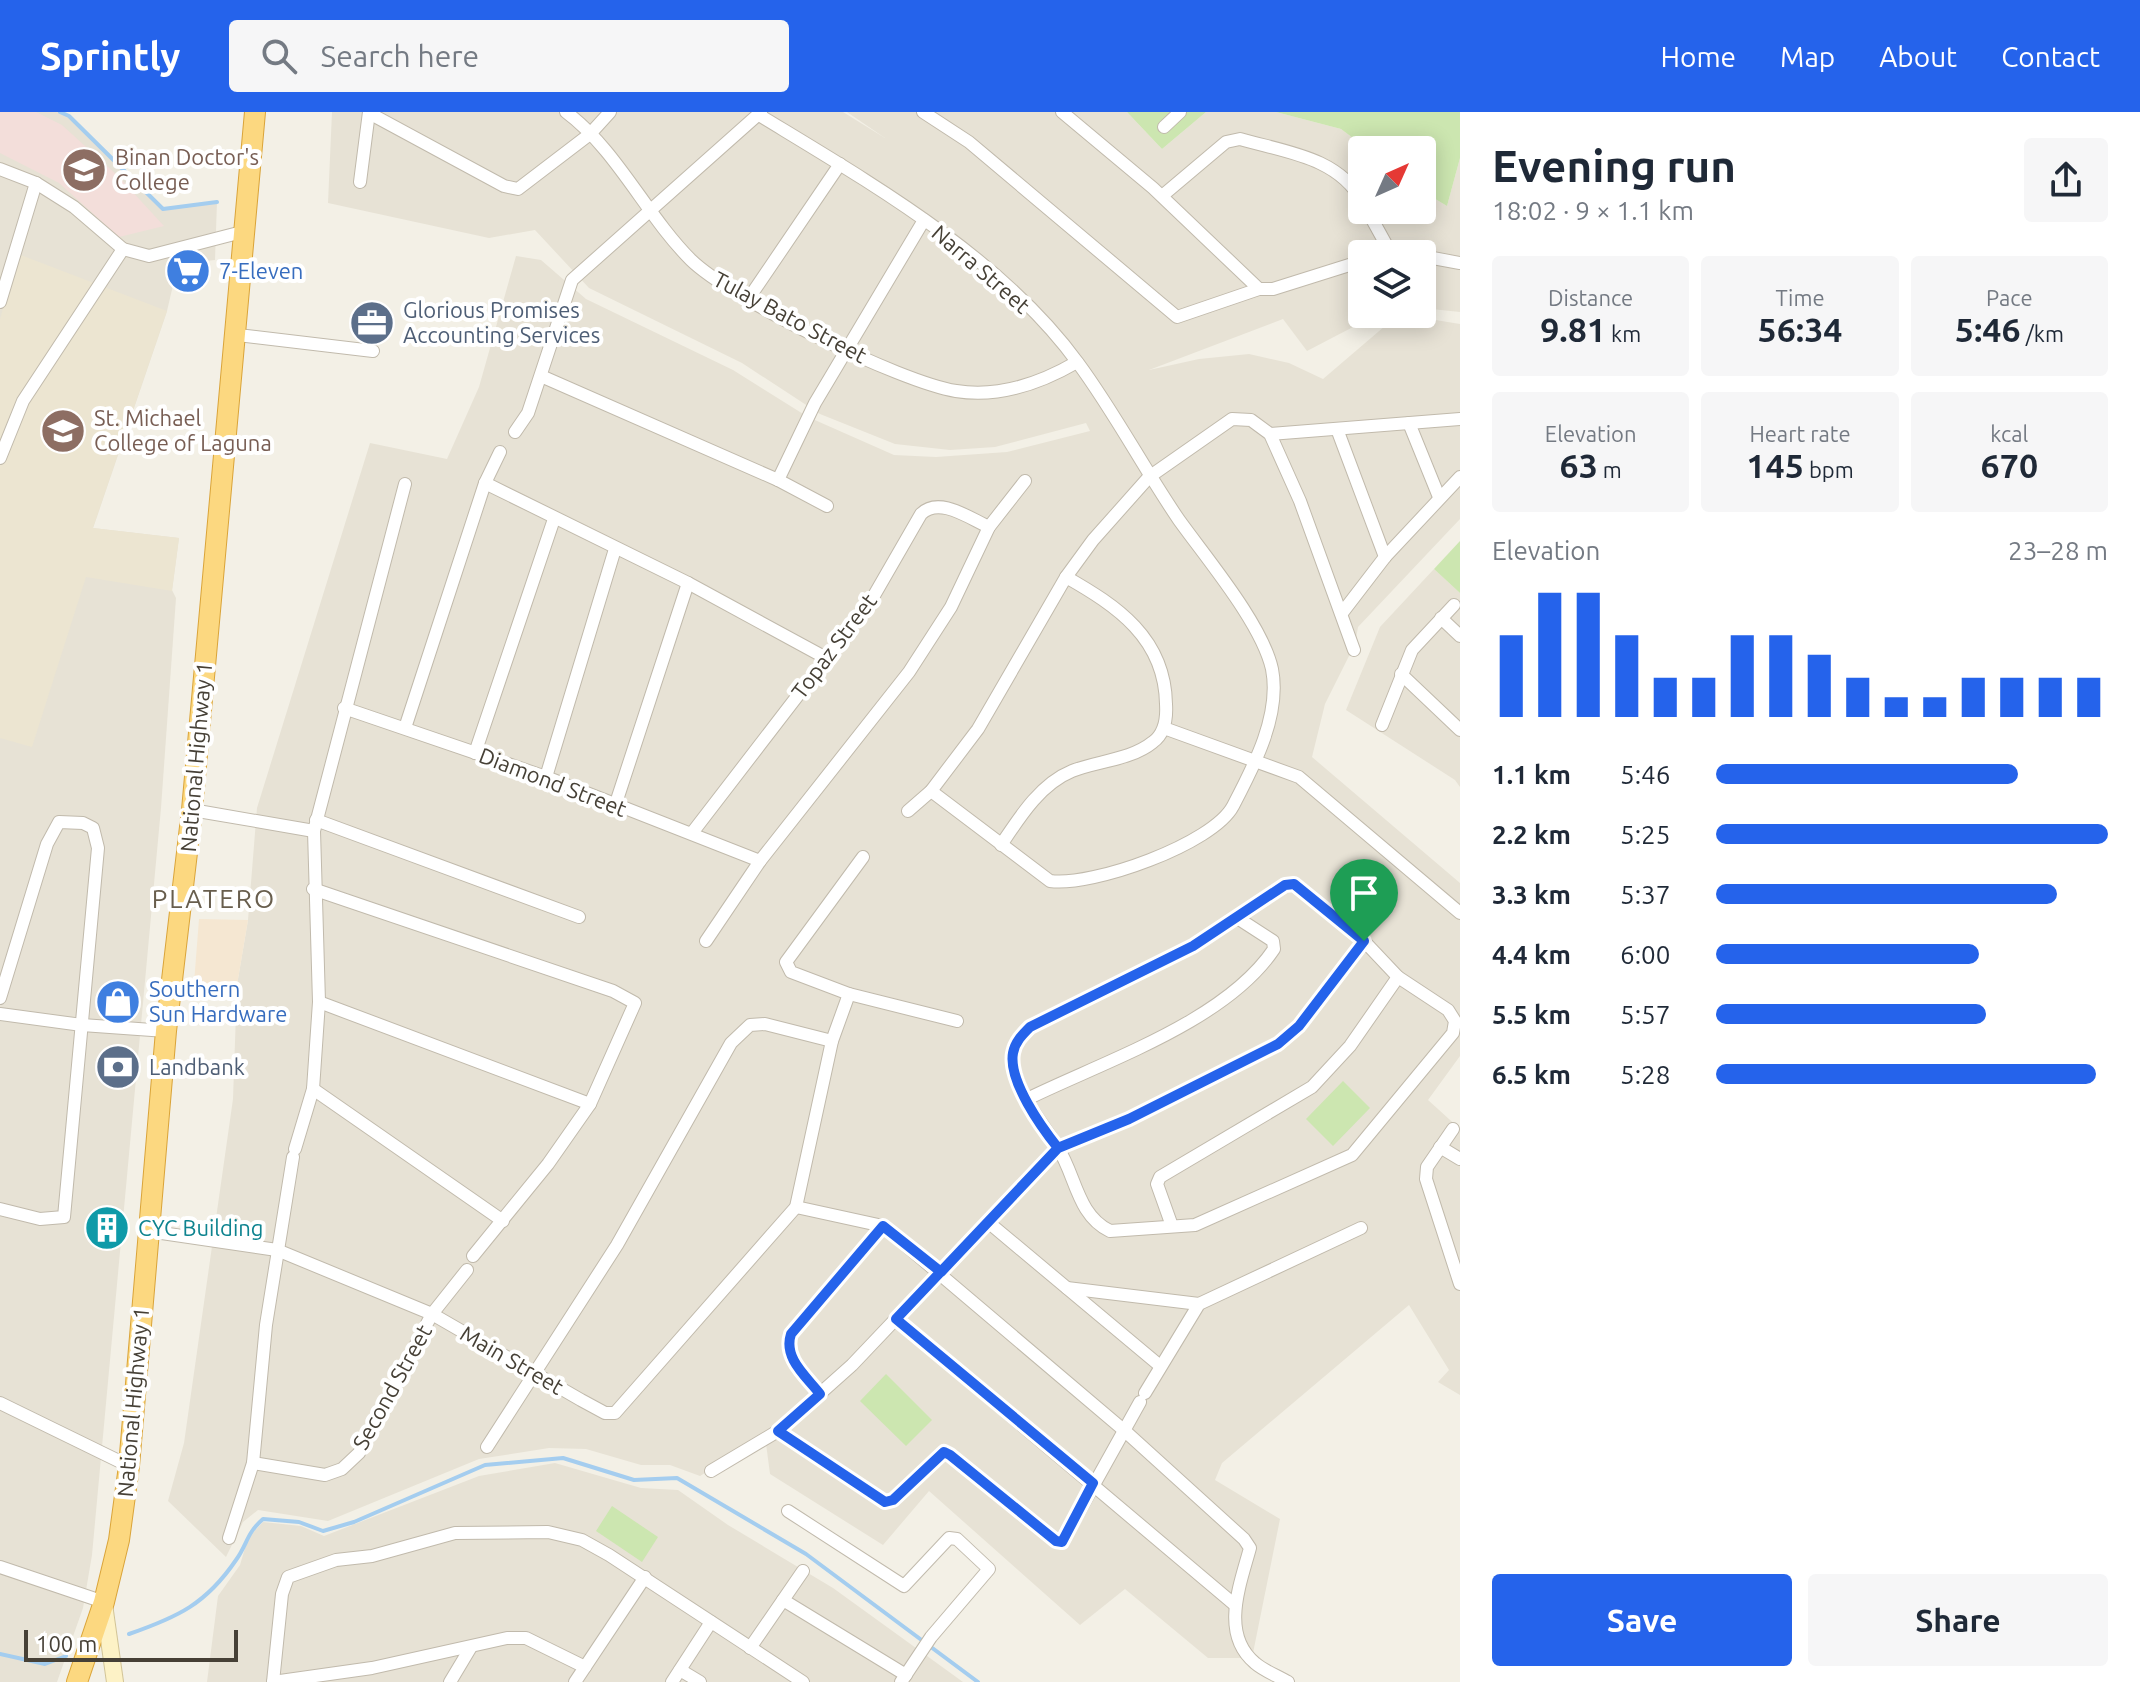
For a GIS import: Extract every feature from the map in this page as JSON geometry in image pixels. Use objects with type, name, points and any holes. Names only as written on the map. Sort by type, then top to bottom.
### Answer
[{"type":"highway","name":"National Highway 1","points":[[77,1682],[104,1602],[119,1540],[129,1466],[166,1031],[192,810],[238,335],[255,112]]},
{"type":"main road","points":[[104,1602],[115,1682]]},
{"type":"street","name":"Tulay Bato Street","points":[[566,112],[590,134],[692,260],[749,298],[846,351],[957,391],[1001,390],[1030,385],[1077,362]]},
{"type":"street","points":[[360,182],[369,113],[504,186],[518,189],[590,134],[610,112]]},
{"type":"street","points":[[923,112],[969,142],[1174,316],[1182,318],[1259,289],[1273,289],[1348,265]]},
{"type":"street","points":[[1062,112],[1162,196],[1259,289]]},
{"type":"street","points":[[515,432],[528,413],[572,280],[648,209],[760,113]]},
{"type":"street","name":"Narra Street","points":[[760,113],[924,220],[1003,284],[1077,362],[1149,477],[1248,618],[1271,667],[1274,707],[1253,761],[1226,820],[1193,843],[1104,874],[1063,883],[1050,881],[931,791]]},
{"type":"street","points":[[1162,196],[1226,142],[1240,139],[1329,165],[1348,180]]},
{"type":"street","points":[[749,298],[840,164]]},
{"type":"street","points":[[0,169],[36,183],[74,207],[123,249],[149,256],[246,231]]},
{"type":"street","points":[[0,302],[36,183]]},
{"type":"street","points":[[778,480],[806,418],[924,220]]},
{"type":"street","points":[[0,458],[36,379],[123,249]]},
{"type":"street","points":[[1436,259],[1460,263]]},
{"type":"street","points":[[238,335],[373,351]]},
{"type":"street","points":[[541,376],[778,480],[827,506]]},
{"type":"street","points":[[908,811],[931,791],[978,729],[1066,577],[1093,540],[1149,477],[1232,419],[1251,420],[1270,434],[1300,501],[1354,650]]},
{"type":"street","points":[[1270,434],[1460,419]]},
{"type":"street","points":[[1409,423],[1439,497]]},
{"type":"street","points":[[1337,429],[1385,557]]},
{"type":"street","points":[[405,728],[485,483],[500,452]]},
{"type":"street","points":[[1342,613],[1385,557],[1460,477]]},
{"type":"street","points":[[706,941],[760,861],[909,672],[951,607],[989,527],[1025,481]]},
{"type":"street","points":[[485,483],[688,583],[826,658]]},
{"type":"street","points":[[229,1538],[253,1463],[266,1325],[277,1250],[294,1153],[313,1089],[319,1002],[313,889],[315,825],[405,484]]},
{"type":"street","name":"Topaz Street","points":[[692,833],[872,599],[928,506],[940,506],[989,527]]},
{"type":"street","points":[[475,753],[554,519]]},
{"type":"street","points":[[546,777],[615,549]]},
{"type":"street","points":[[1001,845],[1020,816],[1052,782],[1071,772],[1144,749],[1164,728],[1166,700],[1162,671],[1147,638],[1111,603],[1066,577]]},
{"type":"street","points":[[615,806],[688,583]]},
{"type":"street","points":[[1382,725],[1412,650],[1454,605]]},
{"type":"street","points":[[1441,618],[1460,636]]},
{"type":"street","points":[[1401,674],[1460,730]]},
{"type":"street","name":"Diamond Street","points":[[344,708],[546,777],[760,861]]},
{"type":"street","points":[[1164,728],[1299,777],[1460,913]]},
{"type":"street","points":[[192,810],[315,825],[579,917]]},
{"type":"street","points":[[0,998],[47,844],[59,822],[83,823],[93,828],[98,848],[64,1217],[40,1219],[0,1209]]},
{"type":"street","points":[[863,857],[786,962],[791,972],[849,994],[957,1021]]},
{"type":"street","points":[[1294,884],[1364,941],[1398,977],[1448,1010],[1455,1021],[1453,1033],[1352,1155],[1195,1225],[1110,1231],[1098,1225],[1085,1209],[1058,1148],[1025,1100],[1012,1057],[1016,1042],[1030,1027],[1140,974],[1239,919],[1285,885],[1294,884]]},
{"type":"street","points":[[313,889],[613,991],[635,1003],[590,1104],[503,1221],[473,1256]]},
{"type":"street","points":[[1025,1100],[1185,1024],[1226,1000],[1246,984],[1274,949],[1273,941],[1239,919]]},
{"type":"street","points":[[711,1471],[778,1431],[820,1394],[896,1319],[1058,1148],[1129,1119],[1278,1044],[1299,1026],[1364,941]]},
{"type":"street","points":[[1172,1226],[1157,1184],[1160,1177],[1270,1115],[1312,1087],[1350,1046],[1398,977]]},
{"type":"street","points":[[849,994],[832,1041],[796,1207],[883,1226],[941,1272],[1126,1432],[1250,1548],[1235,1605],[1236,1630],[1243,1648],[1255,1663],[1288,1682]]},
{"type":"street","points":[[319,1002],[590,1104]]},
{"type":"street","points":[[0,1014],[82,1025],[166,1031]]},
{"type":"street","points":[[487,1447],[617,1245],[731,1043],[750,1025],[765,1024],[832,1041]]},
{"type":"street","points":[[313,1089],[503,1221]]},
{"type":"street","points":[[1453,1129],[1427,1167],[1426,1179],[1460,1284]]},
{"type":"street","points":[[1440,1147],[1460,1159]]},
{"type":"street","name":"Main Street","points":[[148,1231],[277,1250],[432,1314],[605,1413],[615,1413],[796,1207]]},
{"type":"street","points":[[988,1222],[1159,1365]]},
{"type":"street","points":[[820,1394],[791,1357],[787,1346],[791,1334],[883,1226]]},
{"type":"street","points":[[778,1431],[885,1502],[893,1500],[944,1452],[1056,1541],[1066,1538],[1093,1483],[1126,1432],[1159,1365],[1199,1304],[1361,1228]]},
{"type":"street","name":"Second Street","points":[[253,1463],[325,1475],[342,1469],[359,1453],[432,1314],[467,1270]]},
{"type":"street","points":[[1066,1288],[1199,1304]]},
{"type":"street","points":[[896,1319],[1235,1605]]},
{"type":"street","points":[[0,1403],[129,1466]]},
{"type":"street","points":[[783,1600],[903,1678],[931,1637],[989,1569],[957,1539],[949,1538],[904,1586],[788,1511]]},
{"type":"street","points":[[585,1667],[526,1638],[507,1638],[313,1678],[273,1682],[282,1594],[288,1577],[336,1560],[372,1556],[455,1533],[548,1532],[582,1540],[645,1577],[803,1682]]},
{"type":"street","points":[[0,1567],[104,1602]]},
{"type":"street","points":[[750,1648],[803,1571]]},
{"type":"street","points":[[575,1682],[645,1577]]},
{"type":"street","points":[[672,1682],[711,1622]]},
{"type":"street","points":[[450,1682],[471,1647]]},
{"type":"street","points":[[680,1670],[700,1682]]},
{"type":"shaded area","points":[[0,112],[60,112],[69,116],[163,209],[217,202],[215,260],[178,264],[167,311],[93,528],[179,538],[172,590],[176,598],[161,808],[92,1555],[83,1608],[57,1682],[0,1682]]},
{"type":"shaded area","points":[[0,112],[36,112],[62,125],[118,176],[164,226],[119,237],[59,183],[0,153]]},
{"type":"shaded area","points":[[332,112],[843,112],[885,138],[847,112],[1127,112],[1162,149],[1206,112],[1276,112],[1341,129],[1350,136],[1348,224],[1436,224],[1436,199],[1447,206],[1460,158],[1460,312],[1436,309],[1436,240],[1348,240],[1348,328],[1351,328],[1307,351],[1283,319],[1149,370],[1199,359],[1249,354],[1289,363],[1323,379],[1383,328],[1436,328],[1436,320],[1460,324],[1460,519],[1358,627],[1355,644],[1325,704],[1312,757],[1460,883],[1460,1056],[1428,1100],[1460,1129],[1460,1395],[1438,1382],[1449,1370],[1409,1305],[1222,1463],[1215,1480],[1280,1519],[1252,1658],[1208,1658],[1125,1589],[1080,1625],[929,1491],[883,1545],[770,1474],[765,1436],[700,1476],[670,1465],[641,1465],[586,1449],[549,1448],[479,1459],[328,1521],[258,1510],[243,1522],[226,1557],[168,1501],[184,1443],[233,1099],[237,985],[248,920],[257,808],[370,443],[447,459],[479,387],[516,256],[541,260],[586,299],[733,370],[808,417],[894,455],[936,457],[1007,452],[1090,431],[1086,423],[995,447],[950,450],[895,444],[820,414],[742,363],[589,288],[535,230],[489,238],[328,203]]},
{"type":"shaded area","name":"St. Michael College of Laguna","points":[[18,254],[167,311],[93,528],[179,538],[172,591],[86,577],[32,747],[0,738],[0,319]]},
{"type":"shaded area","points":[[1434,569],[1460,593],[1460,787],[1455,780],[1346,710],[1380,627]]},
{"type":"shaded area","points":[[199,919],[248,920],[237,985],[194,983]]},
{"type":"shaded area","points":[[555,1463],[641,1488],[678,1490],[728,1525],[833,1588],[963,1682],[207,1682],[218,1596],[240,1565],[248,1538],[263,1522],[301,1526],[324,1536],[479,1476]]},
{"type":"green space","points":[[1127,112],[1206,112],[1162,149]]},
{"type":"green space","points":[[1276,112],[1460,112],[1460,158],[1447,206],[1436,199],[1436,136],[1350,136],[1341,129]]},
{"type":"green space","points":[[1460,541],[1460,593],[1434,569]]},
{"type":"green space","points":[[1343,1081],[1370,1108],[1333,1146],[1306,1119]]},
{"type":"green space","points":[[886,1374],[932,1420],[906,1446],[860,1401]]},
{"type":"green space","points":[[612,1506],[658,1537],[642,1562],[596,1531]]},
{"type":"waterway","points":[[60,112],[69,116],[163,209],[217,202]]},
{"type":"waterway","points":[[129,1634],[176,1615],[214,1588],[263,1519],[299,1522],[323,1531],[354,1522],[485,1465],[563,1458],[634,1480],[677,1478],[806,1554],[978,1682]]},
{"type":"waterway","points":[[0,1654],[45,1664],[66,1656]]},
{"type":"place","name":"Binan Doctor's College","points":[[84,170]]},
{"type":"place","name":"7-Eleven","points":[[188,271]]},
{"type":"place","name":"Glorious Promises Accounting Services","points":[[372,323]]},
{"type":"place","name":"St. Michael College of Laguna","points":[[63,431]]},
{"type":"place","name":"Southern Sun Hardware","points":[[118,1002]]},
{"type":"place","name":"Landbank","points":[[118,1067]]},
{"type":"place","name":"CYC Building","points":[[107,1228]]},
{"type":"district","name":"PLATERO","points":[[214,899]]},
{"type":"route","points":[[1364,941],[1294,884],[1285,885],[1239,919],[1193,946],[1030,1027],[1016,1042],[1012,1057],[1028,1107],[1058,1148],[896,1319],[1093,1483],[1062,1542],[1056,1541],[944,1452],[893,1500],[885,1502],[778,1431],[820,1394],[791,1357],[787,1346],[791,1334],[883,1226],[907,1244],[941,1272],[1058,1148],[1129,1119],[1254,1059],[1278,1044],[1299,1026],[1364,941]]}]
